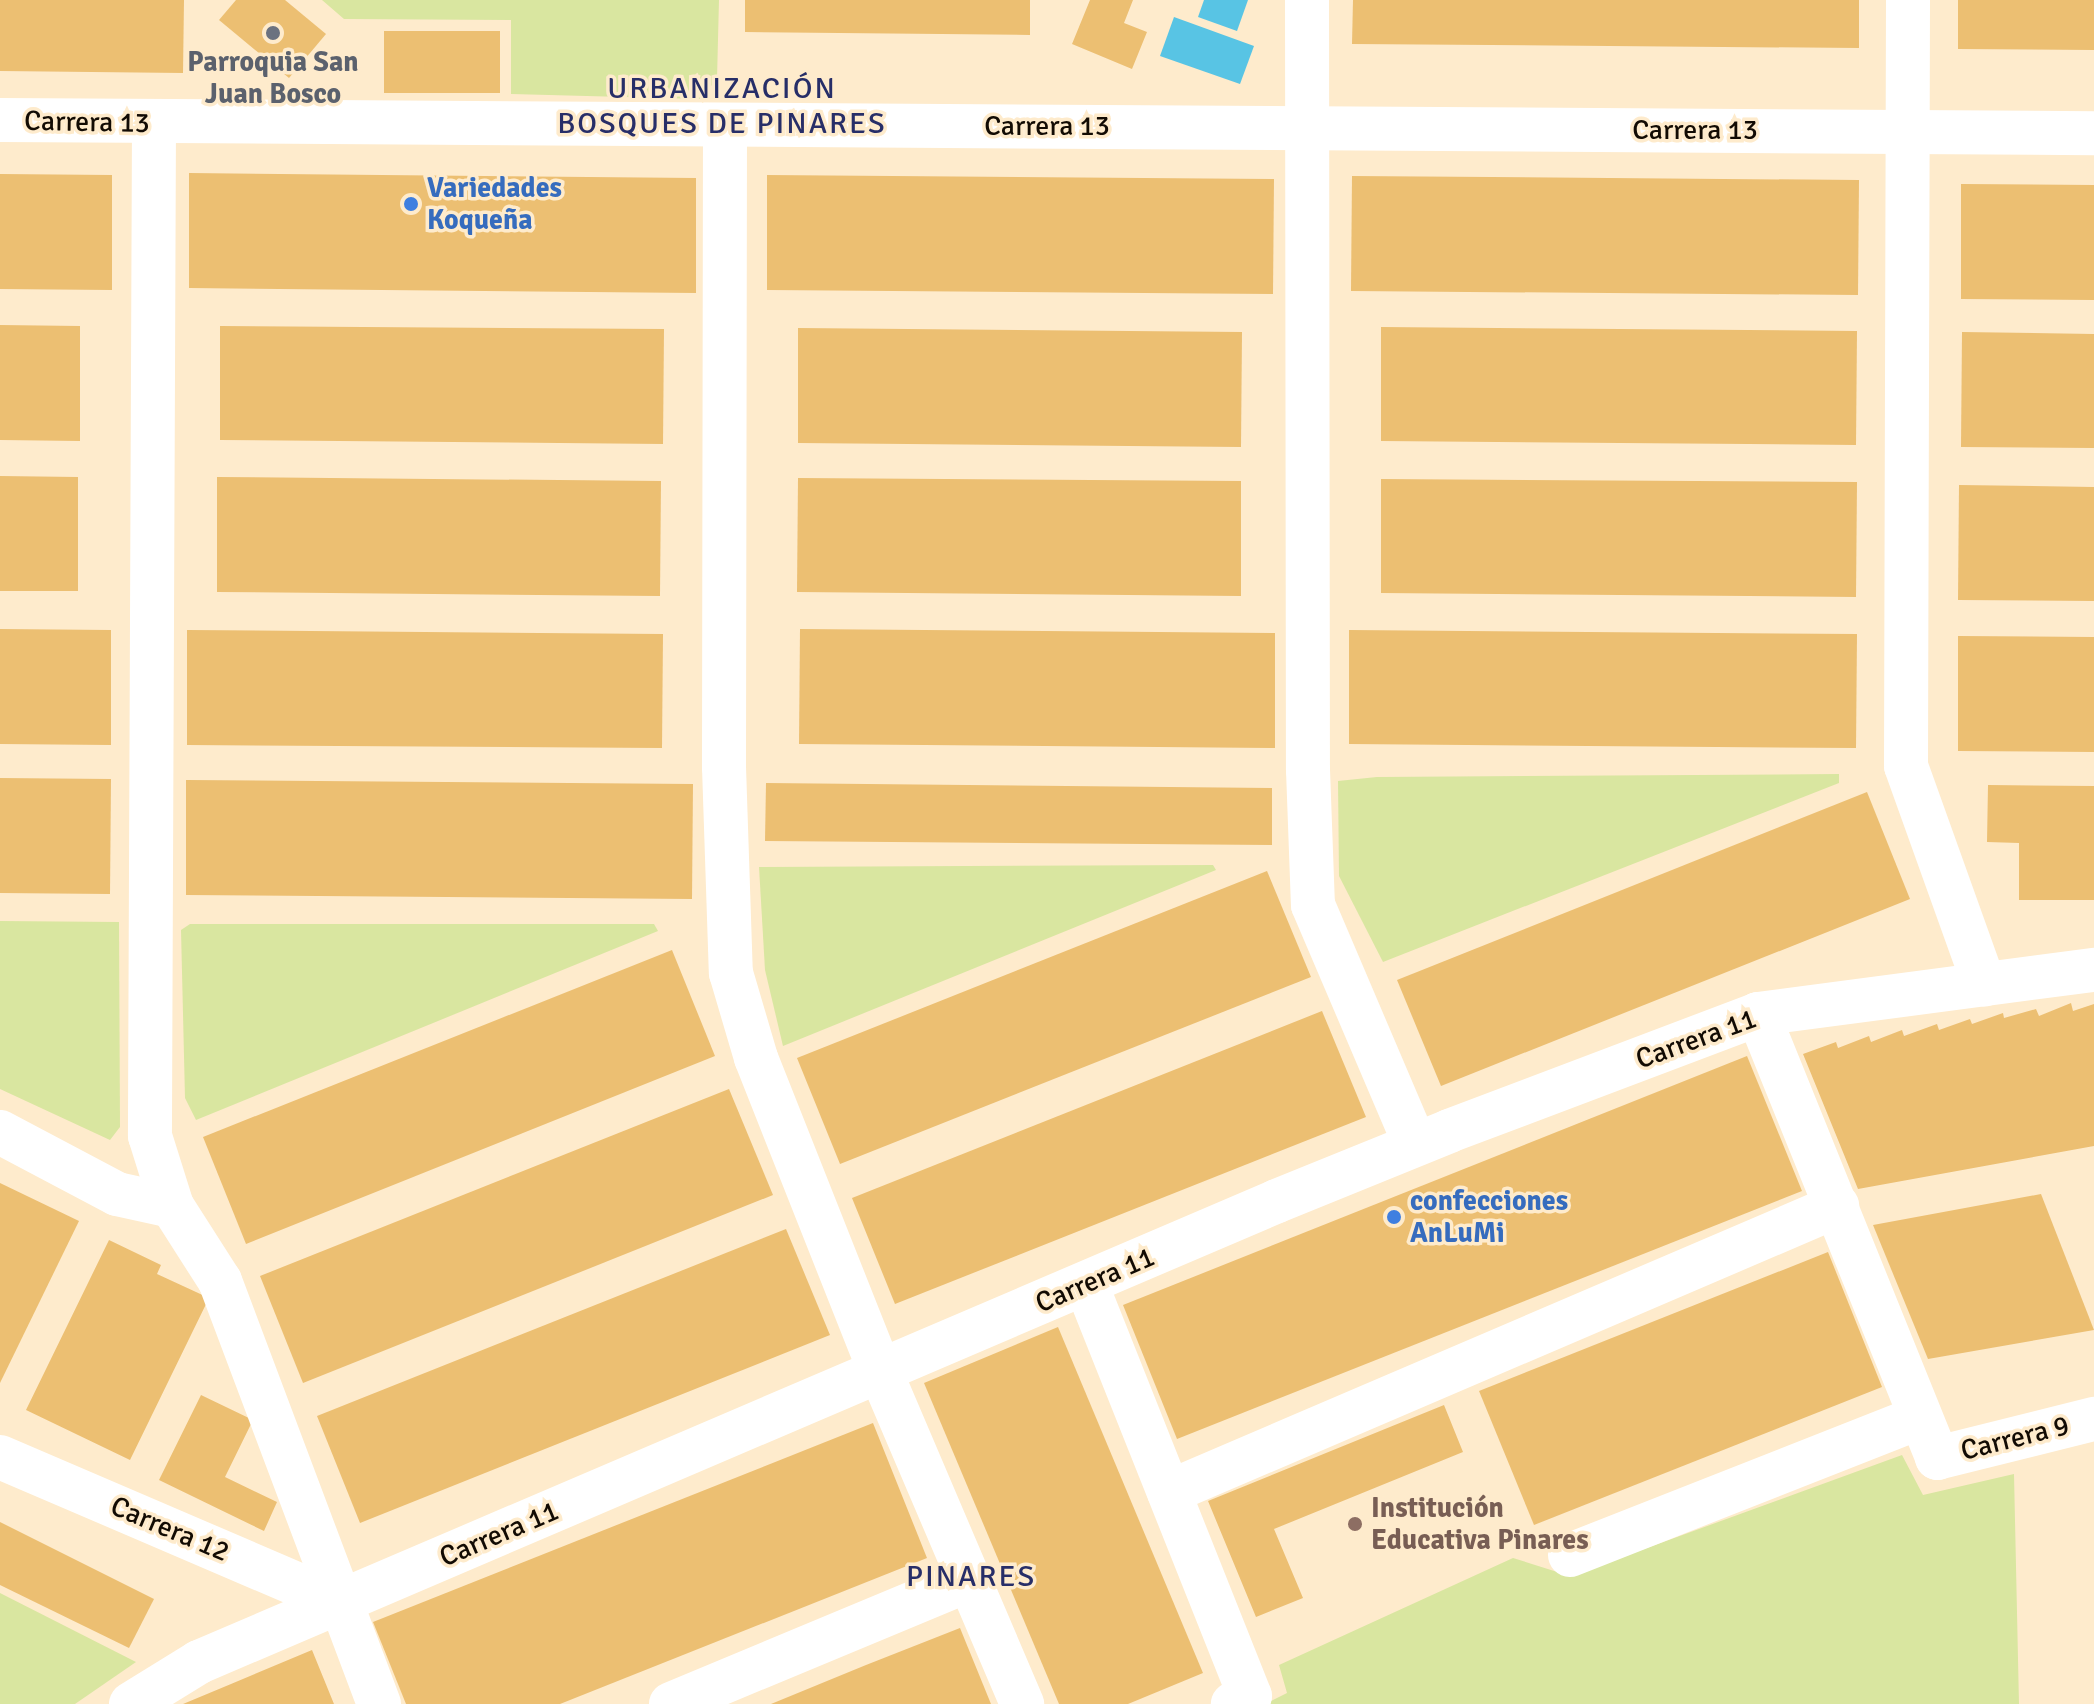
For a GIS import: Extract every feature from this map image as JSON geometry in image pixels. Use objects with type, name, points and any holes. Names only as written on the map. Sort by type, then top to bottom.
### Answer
[{"type":"street","points":[[1307,0],[1308,770],[1313,905],[1415,1144]]},
{"type":"street","points":[[1908,0],[1906,766],[1984,984]]},
{"type":"street","name":"Carrera 13","points":[[0,120],[2094,133]]},
{"type":"street","points":[[154,122],[150,1136],[172,1206],[220,1281],[379,1704]]},
{"type":"street","points":[[725,125],[724,767],[731,973],[756,1058],[881,1373],[1022,1704]]},
{"type":"street","name":"Carrera 11","points":[[134,1703],[199,1662],[1415,1144],[1758,1014],[2094,970]]},
{"type":"street","points":[[1570,1555],[1920,1417],[1758,1014]]},
{"type":"street","points":[[0,1132],[117,1194],[172,1206]]},
{"type":"street","points":[[1169,1492],[1837,1206]]},
{"type":"street","points":[[1086,1284],[1250,1696],[1233,1704]]},
{"type":"street","name":"Carrera 9","points":[[1920,1417],[1937,1458],[2094,1419]]},
{"type":"street","name":"Carrera 12","points":[[0,1457],[339,1602]]},
{"type":"street","points":[[671,1704],[969,1580]]},
{"type":"green space","points":[[322,0],[719,0],[717,79],[700,99],[511,94],[511,20],[344,19]]},
{"type":"green space","points":[[1839,774],[1839,783],[1383,962],[1339,876],[1338,781],[1377,777]]},
{"type":"green space","points":[[1213,865],[1216,870],[783,1046],[765,970],[759,867]]},
{"type":"green space","points":[[0,921],[119,922],[120,1127],[110,1140],[0,1089]]},
{"type":"green space","points":[[190,924],[654,924],[658,931],[196,1120],[185,1098],[181,930]]},
{"type":"green space","points":[[1902,1455],[1923,1495],[2014,1474],[2019,1704],[1265,1704],[1287,1693],[1279,1665],[1513,1558],[1570,1576]]},
{"type":"green space","points":[[0,1593],[136,1662],[75,1704],[0,1704]]},
{"type":"water","points":[[1204,0],[1248,0],[1237,31],[1198,17]]},
{"type":"water","points":[[1174,17],[1254,46],[1240,84],[1160,56]]},
{"type":"building","points":[[0,0],[184,0],[183,73],[0,71]]},
{"type":"building","points":[[236,0],[285,0],[326,34],[289,78],[219,20]]},
{"type":"building","points":[[745,0],[1030,0],[1030,35],[745,32]]},
{"type":"building","points":[[1090,0],[1133,0],[1124,23],[1147,32],[1132,69],[1072,44]]},
{"type":"building","points":[[1353,0],[1859,0],[1859,48],[1352,44]]},
{"type":"building","points":[[1958,0],[2094,0],[2094,50],[1958,49]]},
{"type":"building","points":[[384,31],[500,31],[500,93],[384,93]]},
{"type":"building","points":[[189,173],[696,178],[696,293],[189,288]]},
{"type":"building","points":[[0,174],[112,175],[112,290],[0,289]]},
{"type":"building","points":[[767,175],[1274,179],[1273,294],[767,290]]},
{"type":"building","points":[[1352,176],[1859,180],[1858,295],[1351,291]]},
{"type":"building","points":[[1961,184],[2094,185],[2094,300],[1961,299]]},
{"type":"building","points":[[0,325],[80,326],[80,441],[0,440]]},
{"type":"building","points":[[220,326],[664,329],[663,444],[220,440]]},
{"type":"building","points":[[1381,327],[1857,331],[1856,445],[1381,441]]},
{"type":"building","points":[[798,328],[1242,332],[1241,447],[798,443]]},
{"type":"building","points":[[1962,332],[2094,334],[2094,448],[1961,447]]},
{"type":"building","points":[[0,476],[78,477],[78,591],[0,591]]},
{"type":"building","points":[[217,477],[661,481],[660,596],[217,592]]},
{"type":"building","points":[[798,478],[1241,481],[1241,596],[797,592]]},
{"type":"building","points":[[1381,479],[1857,482],[1856,597],[1381,593]]},
{"type":"building","points":[[1959,485],[2094,487],[2094,601],[1958,600]]},
{"type":"building","points":[[0,629],[111,630],[111,745],[0,744]]},
{"type":"building","points":[[800,629],[1275,633],[1275,748],[799,744]]},
{"type":"building","points":[[187,630],[663,634],[662,748],[187,745]]},
{"type":"building","points":[[1349,630],[1857,634],[1856,748],[1349,744]]},
{"type":"building","points":[[1958,636],[2094,637],[2094,752],[1958,751]]},
{"type":"building","points":[[0,778],[111,779],[110,894],[0,893]]},
{"type":"building","points":[[186,780],[693,784],[692,899],[186,895]]},
{"type":"building","points":[[766,783],[1272,788],[1272,845],[765,841]]},
{"type":"building","points":[[1988,785],[2094,786],[2094,900],[2019,900],[2019,843],[1987,842]]},
{"type":"building","points":[[1867,792],[1910,899],[1441,1086],[1397,980]]},
{"type":"building","points":[[1267,871],[1311,977],[840,1164],[797,1058]]},
{"type":"building","points":[[672,950],[715,1056],[246,1244],[203,1137]]},
{"type":"building","points":[[2071,1003],[2073,1011],[2094,1004],[2094,1146],[1858,1189],[1803,1054],[1836,1042],[1838,1048],[1869,1036],[1871,1042],[1902,1030],[1904,1036],[1937,1024],[1939,1030],[1970,1019],[1972,1024],[2003,1013],[2004,1018],[2036,1009],[2039,1016]]},
{"type":"building","points":[[1322,1011],[1366,1117],[895,1304],[852,1198]]},
{"type":"building","points":[[1747,1056],[1802,1191],[1177,1439],[1123,1305]]},
{"type":"building","points":[[729,1089],[773,1195],[303,1383],[260,1276]]},
{"type":"building","points":[[0,1183],[79,1221],[0,1383]]},
{"type":"building","points":[[2041,1194],[2094,1330],[1928,1359],[1873,1225]]},
{"type":"building","points":[[786,1229],[830,1335],[360,1523],[317,1416]]},
{"type":"building","points":[[109,1240],[161,1265],[157,1274],[209,1298],[130,1460],[26,1410]]},
{"type":"building","points":[[1828,1252],[1882,1387],[1534,1525],[1479,1391]]},
{"type":"building","points":[[1058,1327],[1203,1673],[1128,1704],[1059,1704],[924,1383]]},
{"type":"building","points":[[201,1395],[253,1420],[225,1477],[277,1502],[264,1531],[159,1480]]},
{"type":"building","points":[[1444,1405],[1463,1452],[1274,1529],[1303,1598],[1256,1617],[1208,1501]]},
{"type":"building","points":[[873,1423],[927,1558],[560,1704],[406,1704],[373,1622]]},
{"type":"building","points":[[0,1522],[154,1599],[129,1648],[0,1585]]},
{"type":"building","points":[[960,1628],[991,1704],[771,1704],[866,1665]]},
{"type":"building","points":[[312,1650],[334,1704],[183,1704],[231,1684]]},
{"type":"place","name":"Parroquia San Juan Bosco","points":[[273,33]]},
{"type":"place","name":"Variedades Koqueña","points":[[411,204]]},
{"type":"place","name":"confecciones AnLuMi","points":[[1394,1217]]},
{"type":"place","name":"Institución Educativa Pinares","points":[[1355,1524]]},
{"type":"district","name":"URBANIZACIÓN BOSQUES DE PINARES","points":[[722,106]]},
{"type":"district","name":"PINARES","points":[[971,1577]]}]
